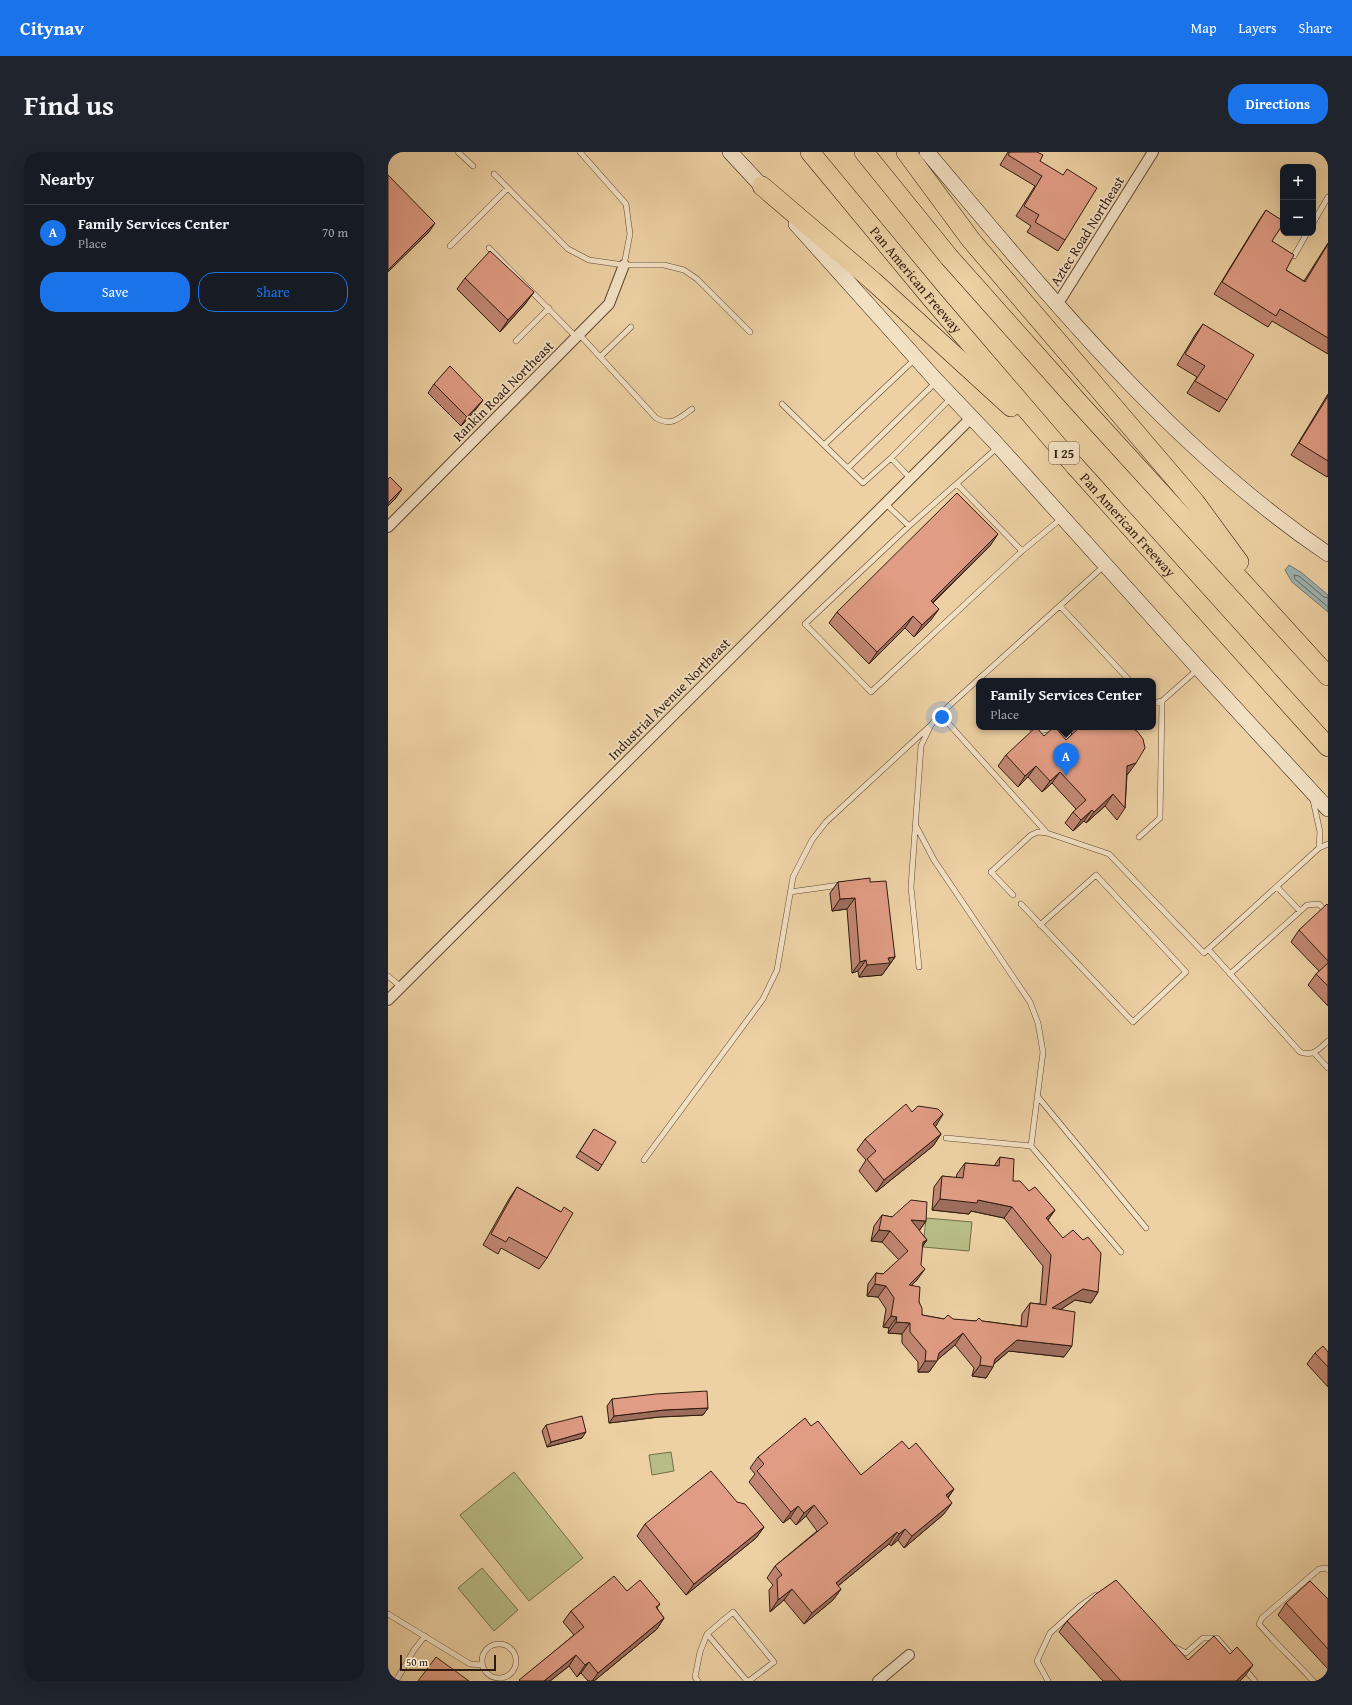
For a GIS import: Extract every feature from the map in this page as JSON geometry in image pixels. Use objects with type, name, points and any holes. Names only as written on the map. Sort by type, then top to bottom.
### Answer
[{"type":"highway","name":"Pan American Freeway","points":[[810,152],[931,298],[1075,466],[1328,747]]},
{"type":"highway","points":[[864,152],[949,257],[1079,403],[1328,676]]},
{"type":"highway","points":[[906,152],[971,240],[1195,502],[1299,644]]},
{"type":"highway","points":[[762,186],[874,281],[1075,466]]},
{"type":"main road","points":[[730,152],[970,418],[1328,809]]},
{"type":"main road","points":[[927,152],[1057,304],[1133,388],[1189,443],[1254,499],[1303,537],[1328,554]]},
{"type":"street","name":"Aztec Road Northeast","points":[[1057,304],[1153,152]]},
{"type":"street","name":"Rankin Road Northeast","points":[[388,527],[609,304],[624,265]]},
{"type":"street","name":"Industrial Avenue Northeast","points":[[388,1000],[970,418]]},
{"type":"street","points":[[878,1681],[909,1655]]},
{"type":"lane","points":[[458,152],[473,166]]},
{"type":"lane","points":[[580,152],[626,204],[630,234],[624,265]]},
{"type":"lane","points":[[494,174],[572,252],[589,260],[624,265],[664,265],[684,270],[697,279],[750,332]]},
{"type":"lane","points":[[450,246],[508,188]]},
{"type":"lane","points":[[1316,218],[1328,197]]},
{"type":"lane","points":[[1294,256],[1305,236]]},
{"type":"lane","points":[[489,248],[600,357],[656,418],[668,423],[673,422],[692,409]]},
{"type":"lane","points":[[516,340],[549,308]]},
{"type":"lane","points":[[600,357],[631,327]]},
{"type":"lane","points":[[824,445],[916,358]]},
{"type":"lane","points":[[848,468],[937,381]]},
{"type":"lane","points":[[782,404],[863,483],[952,397]]},
{"type":"lane","points":[[998,447],[908,526],[805,624],[871,692],[1022,550],[1063,518]]},
{"type":"lane","points":[[890,458],[910,478]]},
{"type":"lane","points":[[957,484],[1022,550]]},
{"type":"lane","points":[[885,503],[908,526]]},
{"type":"lane","points":[[980,678],[1106,565]]},
{"type":"lane","points":[[1060,606],[1127,678]]},
{"type":"lane","points":[[1156,702],[1162,701],[1199,669]]},
{"type":"lane","points":[[644,1160],[763,999],[777,970],[792,876],[812,840],[826,822],[976,682]]},
{"type":"lane","points":[[1138,837],[1160,818],[1162,701]]},
{"type":"lane","points":[[940,714],[1047,833]]},
{"type":"lane","points":[[919,967],[911,887],[921,746],[931,725]]},
{"type":"lane","points":[[1311,790],[1320,832],[1319,848]]},
{"type":"lane","points":[[915,824],[934,860],[1030,1002],[1038,1023],[1043,1052],[1031,1146]]},
{"type":"lane","points":[[1013,896],[991,872],[1031,835],[1038,832],[1047,833],[1109,854],[1204,953],[1319,848],[1328,844]]},
{"type":"lane","points":[[1021,904],[1133,1022],[1186,972],[1096,875],[1040,924]]},
{"type":"lane","points":[[790,892],[849,883]]},
{"type":"lane","points":[[1277,887],[1300,911]]},
{"type":"lane","points":[[1230,974],[1307,905],[1319,904],[1328,914]]},
{"type":"lane","points":[[1208,949],[1300,1052],[1308,1055],[1314,1053],[1328,1041]]},
{"type":"lane","points":[[388,976],[401,987]]},
{"type":"lane","points":[[1314,1053],[1328,1068]]},
{"type":"lane","points":[[1038,1097],[1146,1228]]},
{"type":"lane","points":[[946,1138],[1031,1146],[1121,1252]]},
{"type":"lane","points":[[1313,1681],[1295,1661],[1281,1649],[1259,1624],[1262,1618],[1319,1568],[1326,1568],[1328,1570]]},
{"type":"lane","points":[[1301,1585],[1306,1590]]},
{"type":"lane","points":[[1048,1681],[1037,1661],[1050,1633],[1080,1606],[1102,1591]]},
{"type":"lane","points":[[698,1681],[695,1677],[700,1652],[707,1634],[733,1612],[774,1662],[748,1681],[707,1634]]},
{"type":"lane","points":[[388,1614],[470,1664],[482,1664]]},
{"type":"lane","points":[[396,1681],[414,1650],[425,1636]]},
{"type":"lane","points":[[1170,1643],[1175,1648],[1186,1653],[1203,1638],[1217,1638],[1255,1681]]},
{"type":"lane","points":[[499,1644],[508,1646],[515,1654],[516,1667],[510,1675],[504,1678],[493,1678],[488,1676],[482,1664],[485,1651],[493,1645],[499,1644]]},
{"type":"green space","points":[[926,1218],[972,1222],[969,1251],[923,1247]]},
{"type":"green space","points":[[671,1452],[674,1471],[652,1475],[649,1455]]},
{"type":"green space","points":[[514,1472],[583,1558],[529,1601],[460,1515]]},
{"type":"green space","points":[[482,1568],[518,1610],[494,1631],[458,1588]]},
{"type":"water","points":[[1289,565],[1302,573],[1328,595],[1328,612],[1292,582],[1285,570]]},
{"type":"building","points":[[1010,152],[1037,152],[1043,155],[1040,161],[1063,175],[1067,169],[1097,188],[1065,240],[1035,222],[1039,215],[1024,206],[1042,176],[1008,155]]},
{"type":"building","points":[[388,175],[435,223],[388,270]]},
{"type":"building","points":[[1266,210],[1280,219],[1280,229],[1272,241],[1294,255],[1286,270],[1305,282],[1328,244],[1328,338],[1280,309],[1276,316],[1222,282]]},
{"type":"building","points":[[490,251],[534,292],[508,320],[465,278]]},
{"type":"building","points":[[1203,324],[1254,355],[1227,400],[1195,381],[1205,366],[1185,354]]},
{"type":"building","points":[[450,366],[483,400],[467,417],[434,384]]},
{"type":"building","points":[[1328,396],[1328,461],[1299,443]]},
{"type":"building","points":[[390,477],[402,489],[388,503],[388,479]]},
{"type":"building","points":[[957,493],[998,534],[931,601],[939,609],[922,625],[913,616],[877,652],[837,612]]},
{"type":"building","points":[[1033,730],[1039,730],[1044,736],[1051,730],[1058,730],[1066,740],[1077,730],[1135,730],[1143,739],[1145,748],[1136,763],[1127,766],[1125,808],[1113,794],[1094,812],[1092,810],[1081,820],[1073,812],[1086,800],[1060,772],[1050,781],[1036,766],[1025,776],[1006,755]]},
{"type":"building","points":[[870,878],[870,882],[886,881],[895,957],[888,958],[890,963],[867,965],[866,960],[860,962],[855,898],[840,899],[838,882]]},
{"type":"building","points":[[1327,904],[1328,905],[1328,961],[1299,930]]},
{"type":"building","points":[[1328,963],[1328,986],[1316,974]]},
{"type":"building","points":[[906,1104],[912,1112],[918,1106],[938,1109],[943,1114],[933,1124],[941,1134],[884,1180],[867,1159],[876,1151],[865,1139]]},
{"type":"building","points":[[594,1129],[616,1142],[602,1165],[580,1151]]},
{"type":"building","points":[[1000,1157],[1014,1159],[1013,1181],[1020,1181],[1029,1191],[1035,1187],[1055,1210],[1046,1218],[1063,1238],[1073,1230],[1083,1240],[1088,1237],[1101,1253],[1098,1292],[1083,1289],[1052,1308],[1075,1312],[1072,1346],[1017,1340],[995,1359],[993,1367],[980,1365],[981,1357],[963,1333],[939,1353],[937,1361],[925,1361],[926,1351],[910,1332],[910,1323],[896,1322],[897,1317],[891,1316],[894,1298],[886,1286],[875,1284],[876,1273],[883,1274],[908,1251],[890,1231],[879,1230],[882,1215],[892,1217],[911,1200],[927,1202],[926,1221],[911,1220],[927,1240],[923,1242],[921,1265],[925,1269],[909,1285],[920,1287],[919,1302],[922,1308],[922,1315],[944,1319],[948,1315],[953,1319],[976,1321],[979,1318],[982,1321],[1027,1327],[1030,1303],[1046,1305],[1051,1255],[1012,1207],[978,1200],[977,1203],[940,1199],[942,1176],[963,1178],[965,1163],[999,1166]]},
{"type":"building","points":[[517,1187],[561,1212],[564,1207],[573,1213],[547,1258],[509,1237],[506,1242],[491,1234]]},
{"type":"building","points":[[1323,1346],[1328,1352],[1328,1367],[1315,1353]]},
{"type":"building","points":[[707,1391],[708,1408],[664,1410],[614,1416],[612,1399],[656,1394]]},
{"type":"building","points":[[582,1416],[586,1432],[551,1442],[546,1425]]},
{"type":"building","points":[[805,1418],[811,1426],[818,1421],[861,1475],[902,1441],[909,1449],[916,1443],[954,1489],[946,1495],[952,1503],[912,1536],[905,1529],[899,1534],[897,1532],[836,1583],[841,1589],[812,1613],[792,1589],[778,1600],[777,1579],[782,1575],[775,1566],[828,1523],[814,1505],[804,1513],[798,1506],[791,1512],[757,1471],[764,1464],[758,1457]]},
{"type":"building","points":[[711,1471],[737,1502],[745,1504],[764,1527],[694,1584],[645,1524]]},
{"type":"building","points":[[614,1576],[627,1591],[640,1580],[660,1604],[656,1607],[664,1618],[598,1673],[589,1662],[585,1665],[576,1655],[544,1681],[520,1681],[519,1680],[584,1627],[571,1611]]},
{"type":"building","points":[[1116,1580],[1188,1660],[1214,1636],[1230,1654],[1237,1647],[1253,1665],[1236,1681],[1121,1681],[1067,1621],[1096,1594]]},
{"type":"building","points":[[1310,1581],[1328,1599],[1328,1649],[1286,1603]]},
{"type":"building","points":[[436,1657],[469,1681],[418,1681]]},
{"type":"place","name":"Family Services Center","points":[[1066,776]]}]
